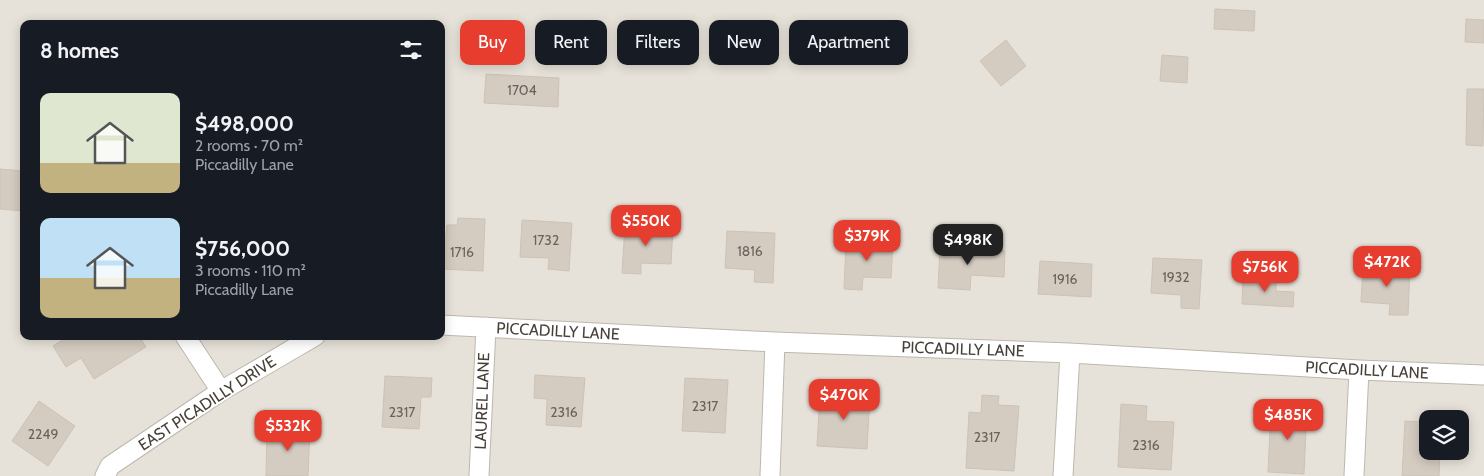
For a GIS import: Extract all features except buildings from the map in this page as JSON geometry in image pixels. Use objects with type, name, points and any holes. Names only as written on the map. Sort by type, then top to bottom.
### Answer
[{"type":"street","name":"PICCADILLY LANE","points":[[445,325],[775,342],[1070,353],[1359,370],[1484,375]]},
{"type":"street","name":"LAUREL LANE","points":[[479,476],[486,327]]},
{"type":"street","points":[[188,340],[221,391]]},
{"type":"street","name":"EAST PICADILLY DRIVE","points":[[105,476],[110,466],[221,391],[308,340]]},
{"type":"street","points":[[770,476],[775,342]]},
{"type":"street","points":[[1063,476],[1070,353]]},
{"type":"street","points":[[1354,476],[1359,370]]},
{"type":"shaded area","points":[[0,0],[1484,0],[1484,476],[0,476]]}]
